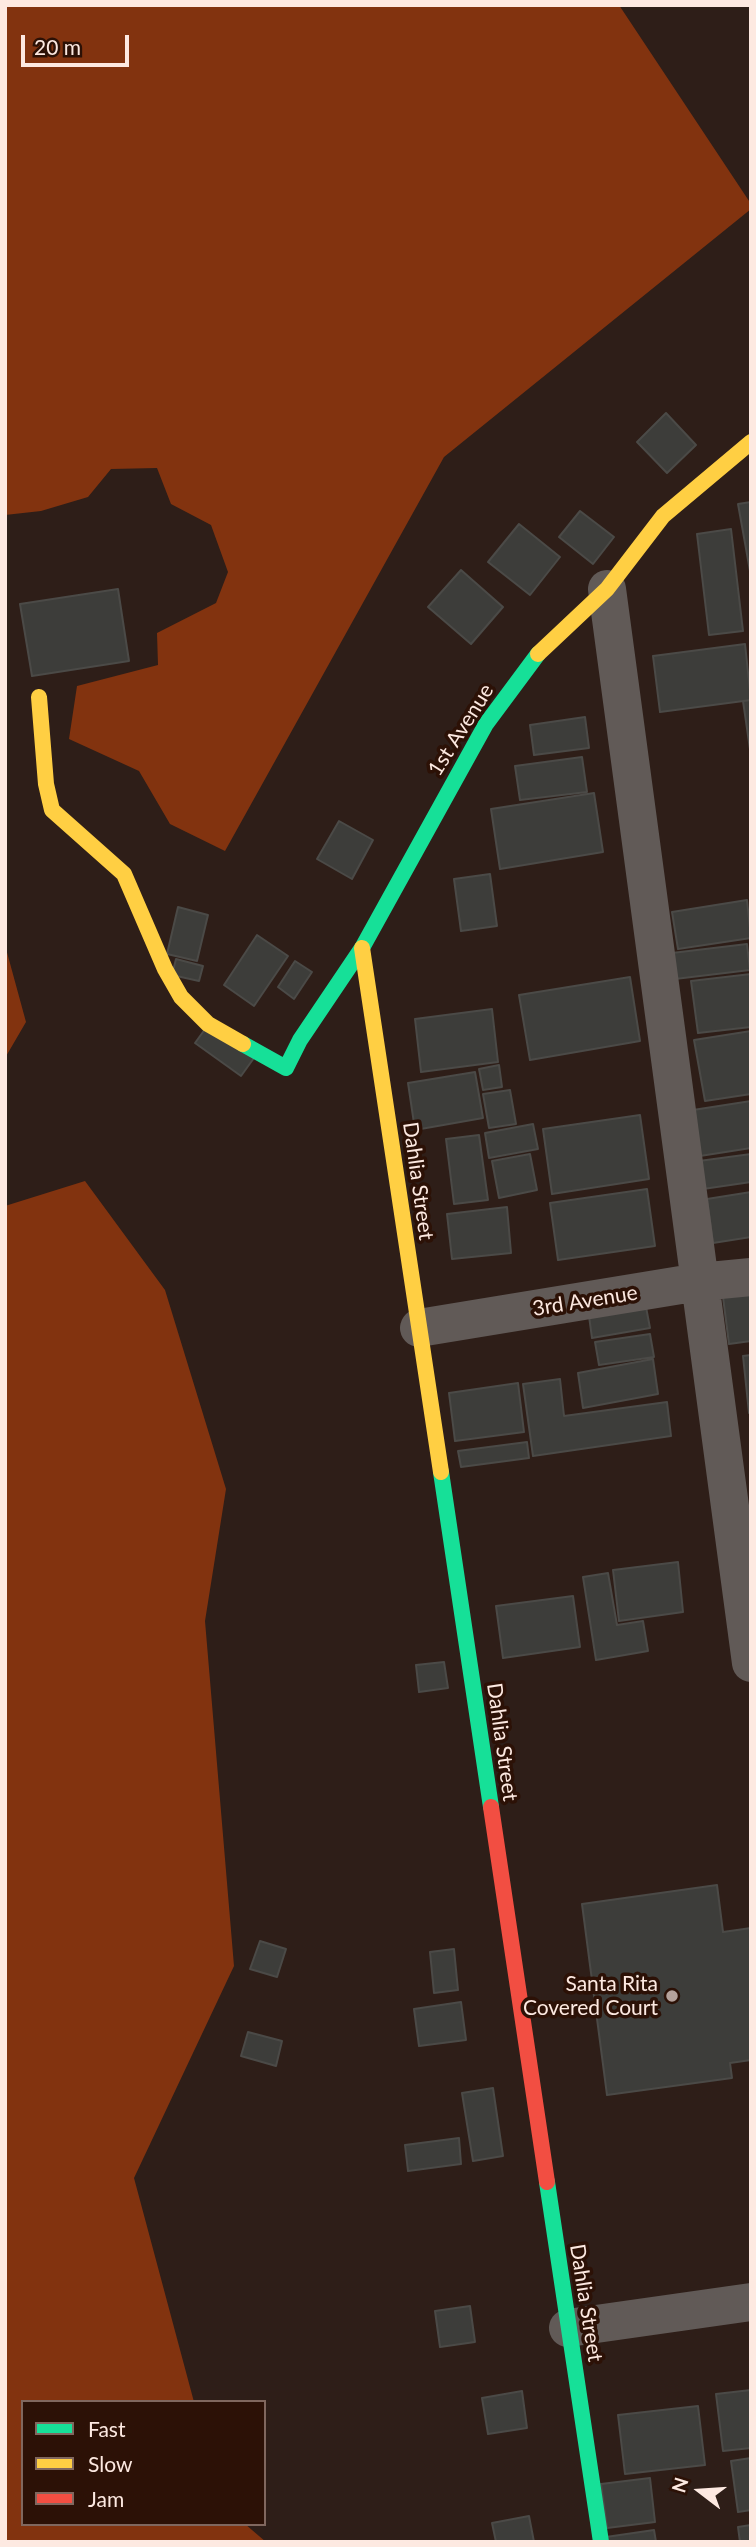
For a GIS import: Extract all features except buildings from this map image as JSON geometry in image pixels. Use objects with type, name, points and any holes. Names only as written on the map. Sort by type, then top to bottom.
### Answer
[{"type":"street","name":"1st Avenue","points":[[39,698],[46,784],[52,810],[124,874],[180,997],[208,1024],[286,1068],[300,1040],[362,948],[486,724],[532,660],[607,589],[663,516],[751,442]]},
{"type":"street","points":[[607,589],[750,1663]]},
{"type":"street","name":"Dahlia Street","points":[[362,948],[601,2542]]},
{"type":"street","name":"3rd Avenue","points":[[419,1328],[699,1282],[751,1277]]},
{"type":"street","points":[[568,2328],[751,2302]]},
{"type":"shaded area","points":[[5,5],[619,5],[751,204],[751,209],[444,457],[225,851],[170,824],[139,771],[69,739],[77,686],[158,665],[157,633],[216,603],[228,572],[211,525],[171,504],[157,468],[111,469],[88,497],[41,511],[5,515]]},
{"type":"shaded area","points":[[5,945],[26,1022],[5,1058]]},
{"type":"shaded area","points":[[85,1181],[165,1290],[226,1489],[205,1621],[234,1966],[134,2178],[193,2400],[21,2400],[21,2526],[247,2526],[266,2542],[5,2542],[5,1206]]},
{"type":"traffic: fast","points":[[243,1044],[286,1068],[300,1040],[362,948],[486,724],[538,654]]},
{"type":"traffic: fast","points":[[441,1472],[491,1807]]},
{"type":"traffic: fast","points":[[547,2182],[601,2542]]},
{"type":"traffic: slow","points":[[538,654],[607,589],[663,516],[751,442]]},
{"type":"traffic: slow","points":[[39,697],[46,784],[52,810],[124,874],[165,969],[181,997],[208,1024],[243,1044]]},
{"type":"traffic: slow","points":[[362,948],[441,1472]]},
{"type":"traffic: jam","points":[[491,1807],[547,2182]]},
{"type":"place","name":"Santa Rita Covered Court","points":[[672,1996]]}]
